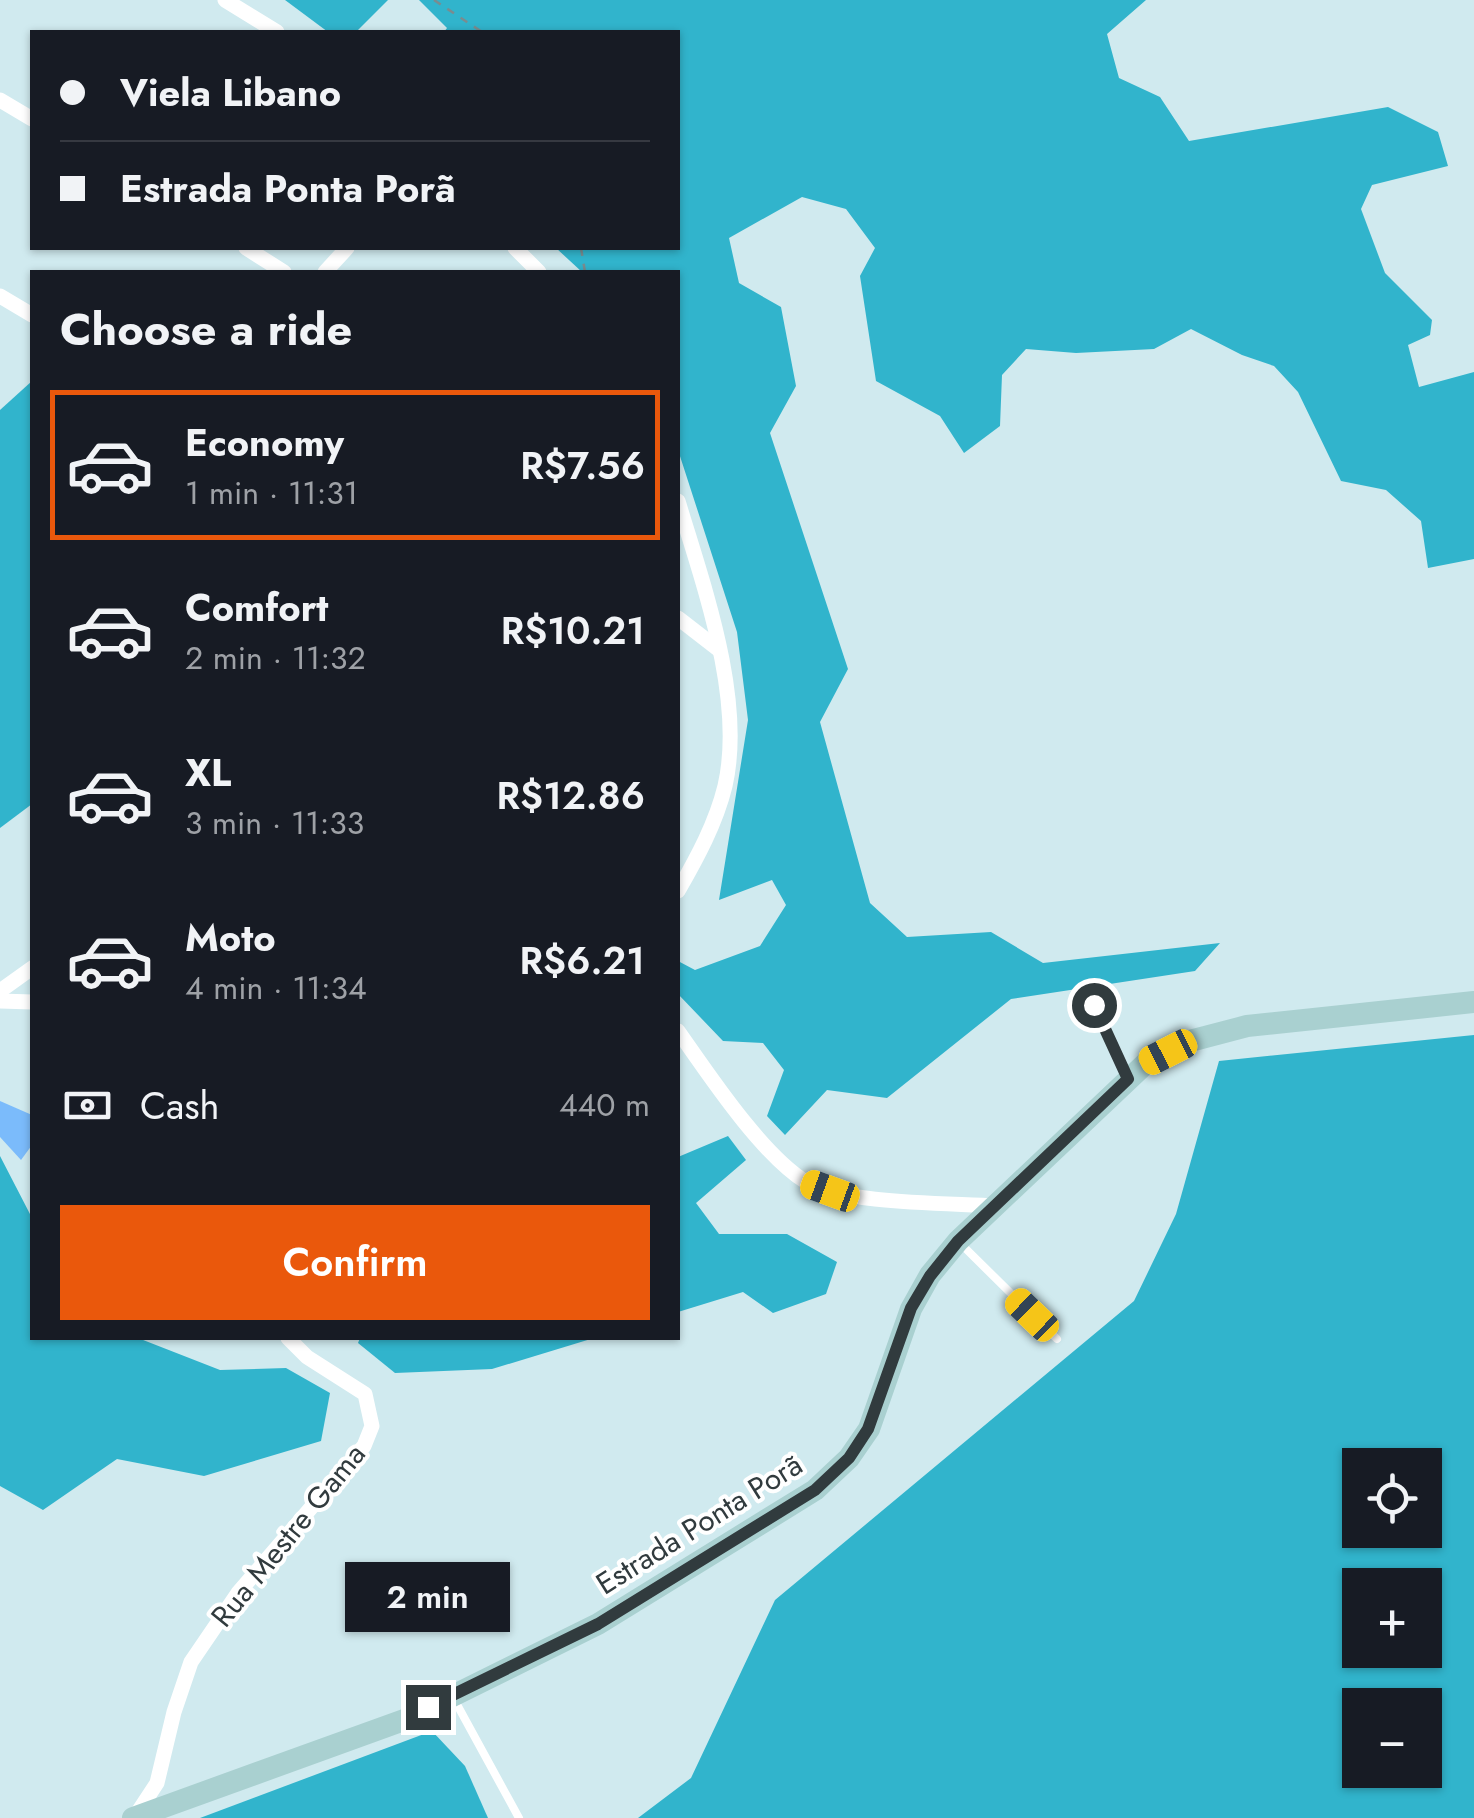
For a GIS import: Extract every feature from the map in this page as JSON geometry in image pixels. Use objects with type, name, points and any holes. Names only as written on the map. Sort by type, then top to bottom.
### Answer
[{"type":"main road","name":"Estrada Ponta Porã","points":[[134,1818],[404,1720],[598,1624],[815,1490],[849,1458],[868,1429],[911,1308],[930,1276],[958,1241],[1146,1064],[1218,1032],[1474,1002]]},
{"type":"street","points":[[226,0],[274,30]]},
{"type":"street","points":[[0,100],[30,119]]},
{"type":"street","points":[[249,250],[281,270]]},
{"type":"street","points":[[327,270],[345,250]]},
{"type":"street","points":[[516,250],[537,270]]},
{"type":"street","points":[[0,296],[30,313]]},
{"type":"street","points":[[680,508],[727,696],[725,784],[711,827],[680,887]]},
{"type":"street","points":[[680,620],[718,649]]},
{"type":"street","points":[[0,991],[30,969]]},
{"type":"street","points":[[0,1001],[30,1002]]},
{"type":"street","points":[[680,1033],[718,1086],[788,1167],[808,1183],[862,1195],[995,1206]]},
{"type":"street","name":"Rua Mestre Gama","points":[[134,1818],[157,1782],[185,1679],[213,1625],[353,1464],[372,1426],[365,1394],[307,1356],[290,1340]]},
{"type":"lane","points":[[1094,1005],[1128,1079]]},
{"type":"lane","points":[[958,1241],[1057,1339]]},
{"type":"lane","points":[[452,1695],[519,1818]]},
{"type":"path","points":[[434,0],[479,30]]},
{"type":"shaded area","points":[[285,0],[388,0],[358,30],[325,30]]},
{"type":"shaded area","points":[[419,0],[1146,0],[1107,34],[1119,78],[1160,97],[1189,141],[1388,107],[1438,132],[1448,166],[1372,185],[1361,209],[1385,273],[1432,320],[1430,335],[1408,345],[1419,387],[1474,372],[1474,559],[1428,568],[1421,521],[1386,490],[1341,481],[1298,392],[1274,366],[1191,329],[1154,349],[1076,353],[1026,349],[1002,375],[1000,426],[964,453],[940,416],[876,381],[860,276],[875,248],[846,209],[802,197],[729,238],[739,283],[781,307],[796,386],[770,433],[848,669],[820,722],[870,903],[907,937],[991,932],[1043,963],[1220,943],[1195,971],[1011,999],[887,1098],[827,1090],[785,1135],[767,1116],[784,1070],[763,1043],[723,1041],[680,996],[680,962],[695,970],[760,946],[786,905],[772,880],[719,900],[748,720],[737,632],[680,456],[680,270],[580,270],[558,250],[680,250],[680,30],[447,28]]},
{"type":"shaded area","points":[[30,383],[30,806],[0,828],[0,410]]},
{"type":"shaded area","points":[[1474,1035],[1474,1818],[638,1818],[691,1778],[775,1600],[1134,1301],[1176,1214],[1219,1061]]},
{"type":"shaded area","points":[[0,1101],[30,1114],[30,1148],[21,1160],[0,1137]]},
{"type":"shaded area","points":[[728,1136],[746,1160],[696,1203],[719,1234],[787,1234],[837,1262],[826,1294],[773,1313],[743,1292],[680,1311],[680,1156]]},
{"type":"shaded area","points":[[0,1156],[30,1214],[30,1340],[143,1340],[220,1370],[286,1368],[330,1393],[321,1441],[204,1476],[117,1459],[43,1510],[0,1486]]},
{"type":"shaded area","points":[[587,1340],[492,1369],[395,1373],[358,1343]]},
{"type":"shaded area","points":[[432,1731],[465,1766],[488,1818],[200,1818]]},
{"type":"route","points":[[428,1707],[598,1624],[815,1490],[849,1458],[868,1429],[911,1308],[930,1276],[958,1241],[1128,1079],[1094,1005]]}]
